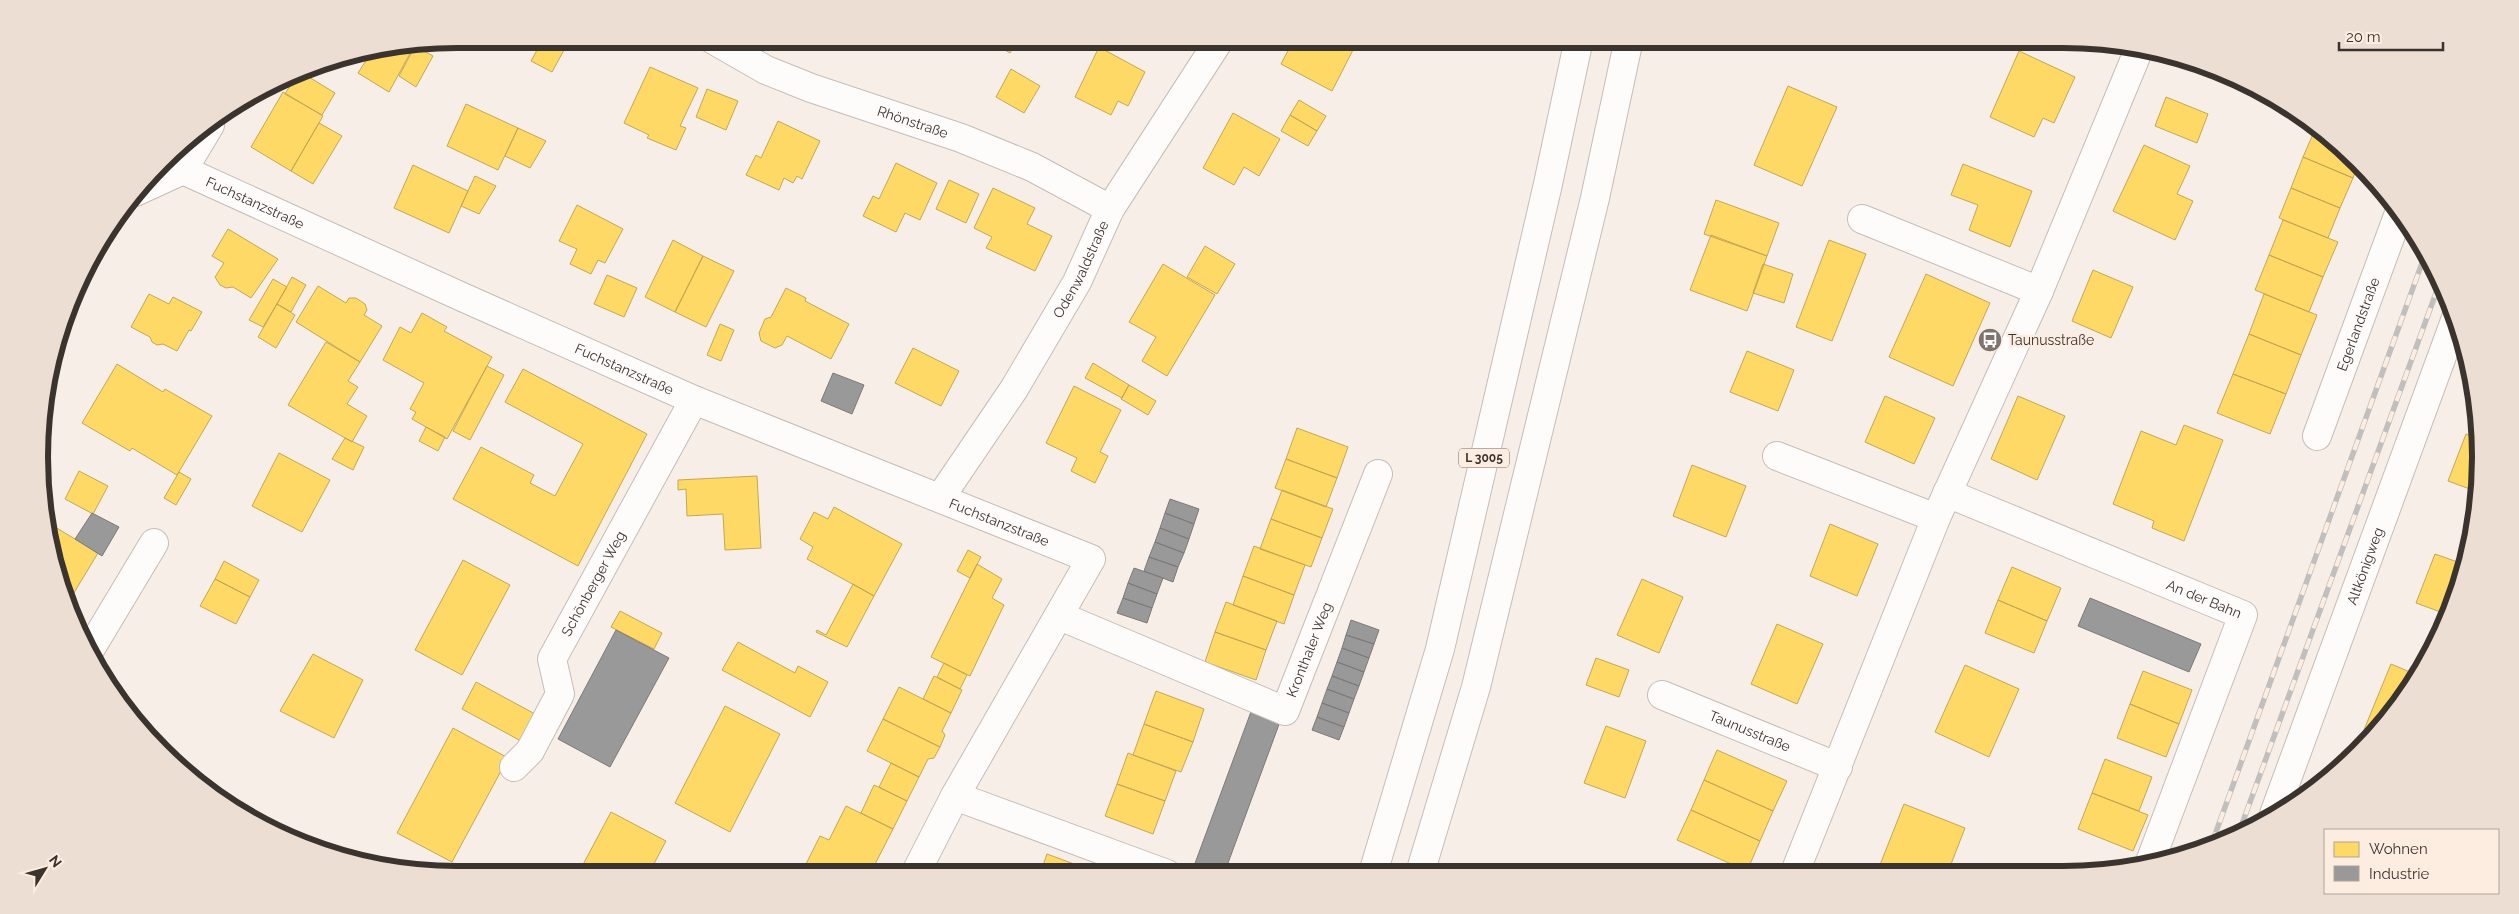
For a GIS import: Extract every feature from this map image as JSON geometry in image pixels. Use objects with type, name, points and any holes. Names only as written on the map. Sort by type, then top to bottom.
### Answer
[{"type":"main road","name":"Rhönstraße","points":[[728,48],[766,70],[811,88],[962,138],[1032,167],[1110,209]]},
{"type":"main road","name":"Odenwaldstraße","points":[[940,498],[1028,364],[1077,282],[1110,209],[1214,48]]},
{"type":"main road","name":"L 3005","points":[[1375,866],[1440,649],[1548,184],[1577,48]]},
{"type":"main road","name":"L 3005","points":[[1422,866],[1476,687],[1595,198],[1627,48]]},
{"type":"main road","points":[[1797,866],[1838,768],[1936,518],[2039,291],[2137,54]]},
{"type":"main road","points":[[162,172],[175,163],[191,146]]},
{"type":"main road","name":"Fuchstanzstraße","points":[[175,163],[460,296],[694,400],[1091,559],[1060,616]]},
{"type":"main road","points":[[1862,219],[2039,291]]},
{"type":"main road","name":"Egerlandstraße","points":[[2317,436],[2396,221]]},
{"type":"main road","name":"Altkönigweg","points":[[2277,805],[2452,330]]},
{"type":"main road","name":"Schönberger Weg","points":[[514,767],[530,750],[560,694],[552,658],[694,400]]},
{"type":"main road","points":[[1777,456],[1936,518]]},
{"type":"main road","name":"Kronthaler Weg","points":[[1060,616],[1285,711],[1378,474]]},
{"type":"main road","name":"An der Bahn","points":[[1947,493],[2243,614],[2152,857]]},
{"type":"main road","points":[[93,644],[154,543]]},
{"type":"main road","points":[[919,866],[955,796],[1060,616]]},
{"type":"main road","name":"Taunusstraße","points":[[1662,695],[1838,768]]},
{"type":"main road","points":[[955,796],[1145,866]]},
{"type":"building: Wohnen","points":[[538,48],[565,48],[552,72],[531,61]]},
{"type":"building: Wohnen","points":[[1001,48],[1013,48],[1010,53]]},
{"type":"building: Wohnen","points":[[1099,48],[1145,72],[1128,106],[1118,101],[1111,115],[1075,97]]},
{"type":"building: Wohnen","points":[[1289,48],[1354,48],[1332,91],[1281,64]]},
{"type":"building: Wohnen","points":[[421,49],[433,56],[416,87],[399,76],[413,50]]},
{"type":"building: Wohnen","points":[[412,50],[389,92],[358,73],[368,57]]},
{"type":"building: Wohnen","points":[[2019,51],[2075,77],[2054,123],[2043,118],[2034,137],[1990,117]]},
{"type":"building: Wohnen","points":[[650,67],[698,88],[680,126],[686,128],[676,150],[647,138],[649,135],[624,123]]},
{"type":"building: Wohnen","points":[[1011,69],[1040,86],[1024,113],[996,97]]},
{"type":"building: Wohnen","points":[[307,76],[335,93],[322,115],[285,94],[292,83]]},
{"type":"building: Wohnen","points":[[1788,86],[1837,107],[1802,186],[1754,165]]},
{"type":"building: Wohnen","points":[[707,89],[738,101],[726,130],[696,117]]},
{"type":"building: Wohnen","points":[[283,92],[323,116],[291,171],[251,147]]},
{"type":"building: Wohnen","points":[[2166,97],[2208,114],[2197,143],[2155,126]]},
{"type":"building: Wohnen","points":[[1299,100],[1326,116],[1317,131],[1290,115]]},
{"type":"building: Wohnen","points":[[466,104],[518,128],[498,170],[447,146]]},
{"type":"building: Wohnen","points":[[1233,113],[1280,139],[1259,176],[1244,167],[1234,185],[1203,168]]},
{"type":"building: Wohnen","points":[[1290,115],[1317,131],[1308,146],[1281,131]]},
{"type":"building: Wohnen","points":[[778,121],[820,141],[802,179],[797,176],[793,183],[784,178],[779,190],[746,175],[756,155],[761,158]]},
{"type":"building: Wohnen","points":[[319,123],[342,136],[313,184],[291,171]]},
{"type":"building: Wohnen","points":[[518,128],[546,141],[530,168],[505,156]]},
{"type":"building: Wohnen","points":[[2313,134],[2356,171],[2353,178],[2303,157]]},
{"type":"building: Wohnen","points":[[2144,145],[2190,166],[2177,194],[2193,201],[2175,240],[2113,211]]},
{"type":"building: Wohnen","points":[[2303,157],[2353,178],[2340,208],[2291,188]]},
{"type":"building: Wohnen","points":[[896,163],[937,183],[920,220],[905,213],[896,232],[863,216],[873,196],[879,199]]},
{"type":"building: Wohnen","points":[[1963,164],[2032,191],[2010,247],[1969,230],[1978,205],[1951,195]]},
{"type":"building: Wohnen","points":[[413,165],[468,191],[449,233],[394,208]]},
{"type":"building: Wohnen","points":[[475,176],[496,186],[479,214],[461,206]]},
{"type":"building: Wohnen","points":[[949,180],[979,194],[966,223],[936,209]]},
{"type":"building: Wohnen","points":[[993,188],[1035,208],[1027,224],[1052,236],[1035,271],[986,248],[992,237],[974,228]]},
{"type":"building: Wohnen","points":[[2291,188],[2340,208],[2328,238],[2279,218]]},
{"type":"building: Wohnen","points":[[1716,200],[1779,223],[1767,256],[1704,234]]},
{"type":"building: Wohnen","points":[[577,205],[623,229],[605,263],[598,260],[591,274],[570,264],[577,249],[559,241]]},
{"type":"building: Wohnen","points":[[2283,220],[2338,242],[2323,277],[2269,255]]},
{"type":"building: Wohnen","points":[[228,229],[278,259],[251,298],[233,287],[226,288],[220,285],[215,277],[224,263],[212,256]]},
{"type":"building: Wohnen","points":[[1711,235],[1767,256],[1747,311],[1690,290]]},
{"type":"building: Wohnen","points":[[673,240],[703,256],[675,312],[645,297]]},
{"type":"building: Wohnen","points":[[1829,240],[1866,254],[1832,341],[1796,327]]},
{"type":"building: Wohnen","points":[[1205,246],[1235,264],[1217,294],[1187,277]]},
{"type":"building: Wohnen","points":[[2269,255],[2323,277],[2309,312],[2255,290]]},
{"type":"building: Wohnen","points":[[703,256],[734,271],[706,327],[675,312]]},
{"type":"building: Wohnen","points":[[1163,264],[1215,295],[1167,376],[1142,361],[1156,337],[1129,322]]},
{"type":"building: Wohnen","points":[[1763,264],[1793,274],[1784,303],[1753,293]]},
{"type":"building: Wohnen","points":[[2093,270],[2133,287],[2111,338],[2072,321]]},
{"type":"building: Wohnen","points":[[1926,274],[1990,303],[1953,386],[1889,357]]},
{"type":"building: Wohnen","points":[[607,275],[637,288],[624,317],[594,304]]},
{"type":"building: Wohnen","points":[[292,277],[306,285],[291,312],[277,304]]},
{"type":"building: Wohnen","points":[[273,279],[287,287],[263,327],[249,320]]},
{"type":"building: Wohnen","points":[[318,286],[346,303],[349,298],[356,298],[365,304],[367,310],[364,315],[382,326],[360,362],[296,322]]},
{"type":"building: Wohnen","points":[[786,288],[806,298],[805,301],[849,324],[831,359],[787,336],[782,345],[775,348],[761,341],[759,333],[765,319],[771,317]]},
{"type":"building: Wohnen","points":[[149,294],[169,304],[173,297],[202,312],[177,351],[163,344],[157,345],[152,342],[150,337],[131,327]]},
{"type":"building: Wohnen","points":[[2264,294],[2317,315],[2301,355],[2249,334]]},
{"type":"building: Wohnen","points":[[277,304],[295,315],[276,348],[258,337]]},
{"type":"building: Wohnen","points":[[422,313],[447,327],[444,331],[492,357],[447,439],[412,419],[416,412],[410,409],[424,383],[383,360],[400,327],[411,333]]},
{"type":"building: Wohnen","points":[[720,324],[734,330],[721,361],[707,355]]},
{"type":"building: Wohnen","points":[[2249,334],[2301,355],[2286,394],[2233,374]]},
{"type":"building: Wohnen","points":[[326,342],[360,362],[348,381],[358,387],[347,404],[367,416],[352,442],[288,405]]},
{"type":"building: Wohnen","points":[[913,348],[959,371],[941,406],[895,383]]},
{"type":"building: Wohnen","points":[[1747,351],[1794,370],[1778,411],[1730,392]]},
{"type":"building: Wohnen","points":[[1093,363],[1129,385],[1122,398],[1085,378]]},
{"type":"building: Wohnen","points":[[117,364],[163,392],[165,389],[212,416],[177,475],[132,448],[130,451],[82,423]]},
{"type":"building: Wohnen","points":[[487,366],[504,375],[470,440],[453,431]]},
{"type":"building: Wohnen","points":[[523,369],[647,434],[578,566],[453,499],[481,447],[534,475],[530,483],[555,496],[583,444],[505,402]]},
{"type":"building: Wohnen","points":[[2233,374],[2286,394],[2270,434],[2217,413]]},
{"type":"building: Wohnen","points":[[1129,385],[1156,401],[1148,415],[1121,399]]},
{"type":"building: Wohnen","points":[[1074,386],[1121,410],[1100,452],[1108,456],[1095,483],[1071,471],[1077,458],[1046,443]]},
{"type":"building: Wohnen","points":[[1885,396],[1935,418],[1914,464],[1865,442]]},
{"type":"building: Wohnen","points":[[2018,396],[2065,416],[2037,480],[1991,459]]},
{"type":"building: Wohnen","points":[[2184,425],[2223,440],[2184,541],[2152,528],[2154,521],[2113,504],[2141,431],[2176,445]]},
{"type":"building: Wohnen","points":[[426,427],[445,437],[438,451],[419,441]]},
{"type":"building: Wohnen","points":[[1297,428],[1348,447],[1337,478],[1286,459]]},
{"type":"building: Wohnen","points":[[2466,434],[2471,436],[2470,489],[2448,481]]},
{"type":"building: Wohnen","points":[[345,438],[364,447],[353,470],[332,459]]},
{"type":"building: Wohnen","points":[[279,453],[330,480],[302,532],[252,506]]},
{"type":"building: Wohnen","points":[[1286,459],[1337,478],[1326,507],[1275,488]]},
{"type":"building: Wohnen","points":[[1692,465],[1746,486],[1726,537],[1673,516]]},
{"type":"building: Wohnen","points":[[79,471],[108,486],[93,514],[65,499]]},
{"type":"building: Wohnen","points":[[179,472],[191,479],[176,505],[164,498]]},
{"type":"building: Wohnen","points":[[757,476],[761,548],[725,550],[723,514],[687,516],[686,489],[678,490],[678,480]]},
{"type":"building: Wohnen","points":[[1282,490],[1333,509],[1322,538],[1271,519]]},
{"type":"building: Wohnen","points":[[834,507],[902,544],[874,596],[807,559],[813,547],[800,539],[814,512],[828,519]]},
{"type":"building: Wohnen","points":[[1271,519],[1322,538],[1311,567],[1260,549]]},
{"type":"building: Wohnen","points":[[1830,524],[1878,544],[1857,596],[1810,576]]},
{"type":"building: Wohnen","points":[[55,527],[98,553],[72,596],[61,563],[54,529]]},
{"type":"building: Wohnen","points":[[1254,546],[1305,565],[1294,595],[1243,576]]},
{"type":"building: Wohnen","points":[[968,550],[981,557],[970,578],[957,571]]},
{"type":"building: Wohnen","points":[[2435,554],[2458,562],[2441,612],[2416,603]]},
{"type":"building: Wohnen","points":[[463,560],[510,585],[462,675],[415,650]]},
{"type":"building: Wohnen","points":[[224,561],[259,580],[250,597],[215,579]]},
{"type":"building: Wohnen","points":[[977,564],[1002,579],[992,598],[1004,605],[970,676],[931,657]]},
{"type":"building: Wohnen","points":[[2012,567],[2061,588],[2047,621],[1998,600]]},
{"type":"building: Wohnen","points":[[1243,576],[1294,595],[1284,624],[1233,605]]},
{"type":"building: Wohnen","points":[[215,579],[250,597],[236,624],[200,606]]},
{"type":"building: Wohnen","points":[[1642,579],[1683,597],[1659,653],[1617,635]]},
{"type":"building: Wohnen","points":[[853,584],[874,596],[847,647],[816,632],[817,630],[826,635]]},
{"type":"building: Wohnen","points":[[1998,600],[2047,621],[2034,653],[1985,633]]},
{"type":"building: Wohnen","points":[[1226,602],[1277,621],[1266,650],[1215,632]]},
{"type":"building: Wohnen","points":[[620,611],[662,633],[654,649],[611,627]]},
{"type":"building: Wohnen","points":[[1777,624],[1823,644],[1797,704],[1751,684]]},
{"type":"building: Wohnen","points":[[1215,632],[1266,650],[1256,680],[1205,662]]},
{"type":"building: Wohnen","points":[[738,642],[795,673],[798,666],[828,682],[810,717],[722,670]]},
{"type":"building: Wohnen","points":[[313,654],[363,680],[334,738],[280,711]]},
{"type":"building: Wohnen","points":[[1596,658],[1629,670],[1619,697],[1586,685]]},
{"type":"building: Wohnen","points":[[944,663],[967,675],[960,689],[937,677]]},
{"type":"building: Wohnen","points":[[2391,664],[2410,672],[2387,706],[2361,737]]},
{"type":"building: Wohnen","points":[[1965,665],[2019,689],[1989,757],[1935,732]]},
{"type":"building: Wohnen","points":[[2143,671],[2192,690],[2179,724],[2130,704]]},
{"type":"building: Wohnen","points":[[934,676],[962,690],[951,713],[923,699]]},
{"type":"building: Wohnen","points":[[476,682],[535,714],[521,741],[462,709]]},
{"type":"building: Wohnen","points":[[899,687],[951,713],[942,731],[945,735],[940,747],[883,719]]},
{"type":"building: Wohnen","points":[[1156,691],[1204,709],[1193,742],[1144,724]]},
{"type":"building: Wohnen","points":[[2130,704],[2179,724],[2166,757],[2117,738]]},
{"type":"building: Wohnen","points":[[725,706],[780,734],[730,832],[675,803]]},
{"type":"building: Wohnen","points":[[883,719],[940,747],[934,758],[928,759],[919,777],[867,751]]},
{"type":"building: Wohnen","points":[[1144,724],[1193,742],[1181,772],[1133,755]]},
{"type":"building: Wohnen","points":[[1606,726],[1646,741],[1625,798],[1584,783]]},
{"type":"building: Wohnen","points":[[453,728],[508,758],[452,862],[397,833]]},
{"type":"building: Wohnen","points":[[1717,750],[1787,781],[1773,811],[1704,780]]},
{"type":"building: Wohnen","points":[[1128,753],[1176,771],[1165,801],[1117,784]]},
{"type":"building: Wohnen","points":[[2105,759],[2152,777],[2139,811],[2092,793]]},
{"type":"building: Wohnen","points":[[891,763],[919,777],[907,801],[879,787]]},
{"type":"building: Wohnen","points":[[1704,780],[1773,811],[1760,841],[1691,810]]},
{"type":"building: Wohnen","points":[[1117,784],[1165,801],[1153,834],[1105,816]]},
{"type":"building: Wohnen","points":[[874,785],[907,801],[893,829],[861,813]]},
{"type":"building: Wohnen","points":[[2092,793],[2148,815],[2133,851],[2078,829]]},
{"type":"building: Wohnen","points":[[1904,804],[1965,828],[1950,866],[1880,866]]},
{"type":"building: Wohnen","points":[[846,806],[893,829],[874,866],[805,866],[820,836],[829,840]]},
{"type":"building: Wohnen","points":[[1691,810],[1760,841],[1749,866],[1736,866],[1677,840]]},
{"type":"building: Wohnen","points":[[611,812],[666,841],[653,866],[582,866]]},
{"type":"building: Wohnen","points":[[1047,854],[1080,866],[1043,866]]},
{"type":"building: Industrie","points":[[833,373],[864,385],[852,414],[821,401]]},
{"type":"building: Industrie","points":[[1170,499],[1199,509],[1194,524],[1165,513]]},
{"type":"building: Industrie","points":[[92,513],[119,527],[102,556],[75,539]]},
{"type":"building: Industrie","points":[[1165,513],[1194,524],[1189,539],[1160,528]]},
{"type":"building: Industrie","points":[[1160,528],[1189,539],[1184,553],[1155,542]]},
{"type":"building: Industrie","points":[[1155,542],[1184,553],[1178,567],[1149,557]]},
{"type":"building: Industrie","points":[[1149,557],[1178,567],[1173,582],[1144,571]]},
{"type":"building: Industrie","points":[[1134,568],[1163,578],[1157,594],[1128,583]]},
{"type":"building: Industrie","points":[[1128,583],[1157,594],[1152,608],[1123,598]]},
{"type":"building: Industrie","points":[[1123,598],[1152,608],[1147,623],[1117,613]]},
{"type":"building: Industrie","points":[[2090,598],[2201,644],[2189,672],[2078,626]]},
{"type":"building: Industrie","points":[[1351,620],[1379,630],[1374,644],[1346,635]]},
{"type":"building: Industrie","points":[[616,630],[669,658],[610,767],[558,739]]},
{"type":"building: Industrie","points":[[1346,635],[1374,644],[1369,658],[1342,648]]},
{"type":"building: Industrie","points":[[1342,648],[1369,658],[1364,672],[1337,662]]},
{"type":"building: Industrie","points":[[1337,662],[1364,672],[1359,686],[1332,676]]},
{"type":"building: Industrie","points":[[1332,676],[1359,686],[1354,699],[1327,689]]},
{"type":"building: Industrie","points":[[1327,689],[1354,699],[1349,713],[1322,703]]},
{"type":"building: Industrie","points":[[1322,703],[1349,713],[1344,727],[1317,717]]},
{"type":"building: Industrie","points":[[1252,709],[1281,719],[1227,866],[1194,866]]},
{"type":"building: Industrie","points":[[1317,717],[1344,727],[1339,740],[1312,730]]},
{"type":"railway","points":[[2214,837],[2422,262]]},
{"type":"railway","points":[[2242,825],[2436,292]]},
{"type":"place","name":"Taunusstraße","points":[[1990,340]]}]
